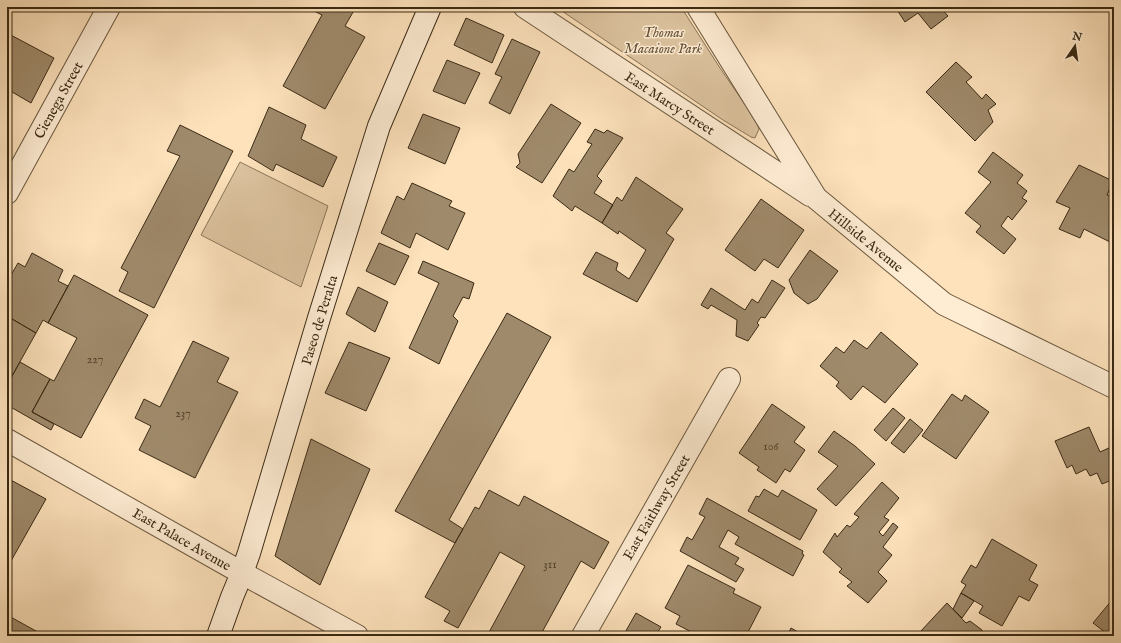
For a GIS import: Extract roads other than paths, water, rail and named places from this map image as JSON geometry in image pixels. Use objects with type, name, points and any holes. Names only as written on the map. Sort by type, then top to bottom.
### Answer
[{"type":"street","name":"Cienega Street","points":[[7,194],[109,7]]},
{"type":"street","name":"Paseo de Peralta","points":[[218,636],[242,573],[378,126],[430,7]]},
{"type":"street","name":"East Marcy Street","points":[[525,7],[816,198]]},
{"type":"street","name":"Hillside Avenue","points":[[698,7],[816,198],[944,304],[1114,387]]},
{"type":"street","name":"East Faithway Street","points":[[583,636],[729,379]]},
{"type":"street","name":"East Palace Avenue","points":[[7,440],[242,573],[357,636]]},
{"type":"park label","name":"Thomas Macaione Park","points":[[663,40]]}]
